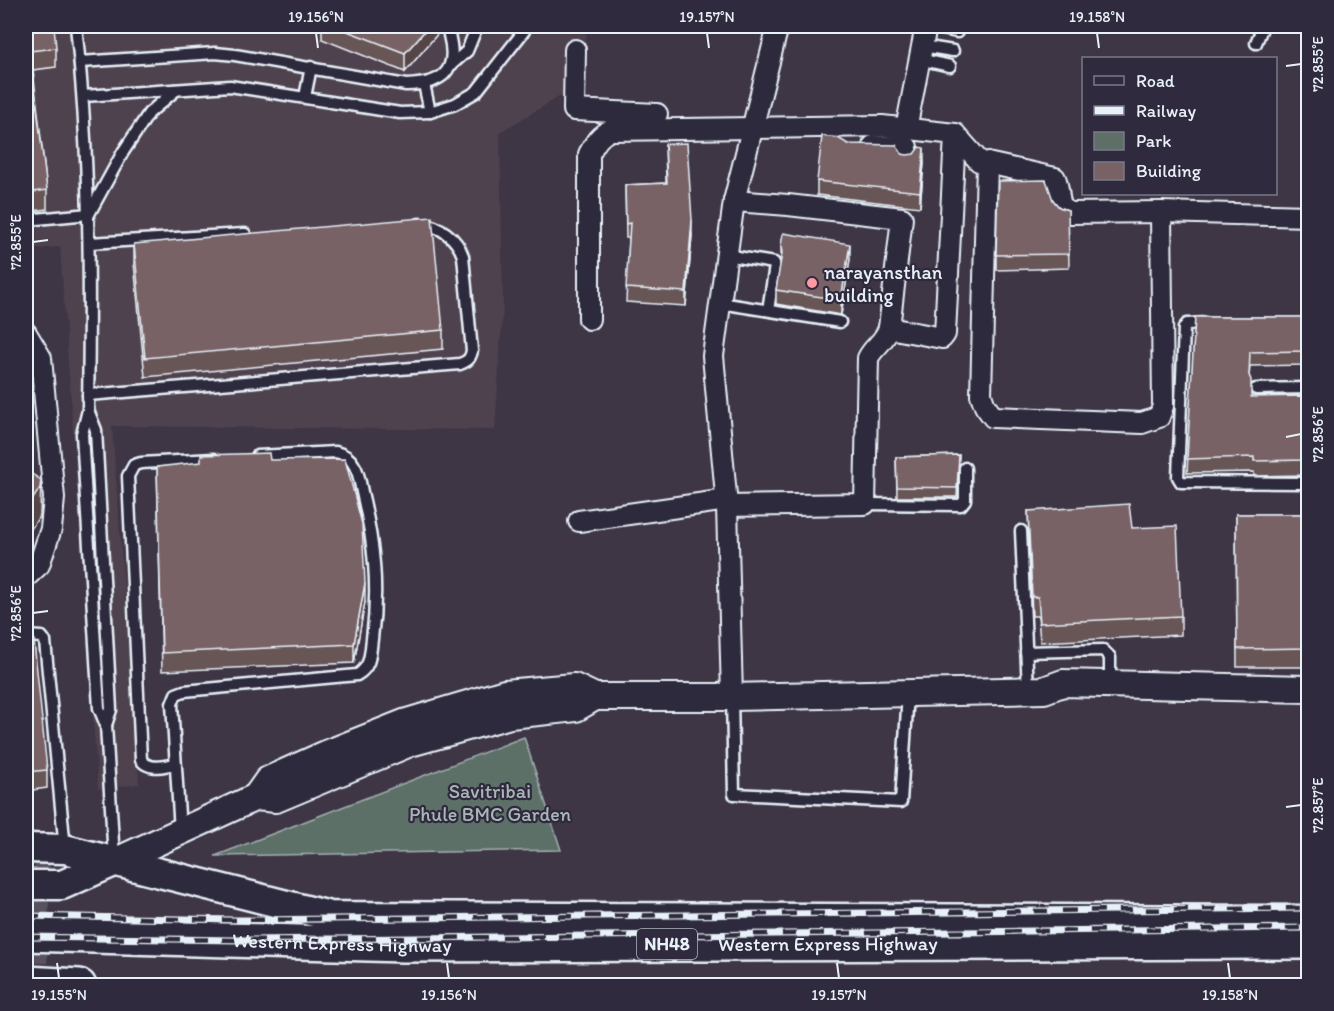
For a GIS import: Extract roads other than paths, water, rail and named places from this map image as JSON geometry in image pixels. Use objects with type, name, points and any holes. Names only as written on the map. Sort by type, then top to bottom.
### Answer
[{"type":"highway","name":"Western Express Highway","points":[[26,934],[403,945],[1308,942]]},
{"type":"highway","points":[[26,983],[79,986]]},
{"type":"main road","points":[[26,848],[65,849],[330,916],[1308,920]]},
{"type":"main road","points":[[26,885],[62,885],[114,862]]},
{"type":"street","points":[[732,697],[727,503],[712,356],[734,201],[778,26]]},
{"type":"street","points":[[906,129],[926,26]]},
{"type":"street","points":[[575,50],[574,110],[626,121],[751,128],[882,126],[955,134],[979,161],[1055,178],[1059,188],[1060,206],[1064,211],[1070,213],[1161,212],[1308,216]]},
{"type":"street","points":[[589,319],[589,154],[596,141],[604,133],[626,121],[657,114]]},
{"type":"street","points":[[881,146],[882,126]]},
{"type":"street","points":[[889,328],[942,338],[944,336],[955,134]]},
{"type":"street","points":[[859,146],[907,147],[908,158]]},
{"type":"street","points":[[987,163],[981,395],[993,417],[1142,423],[1159,417],[1163,406],[1161,212]]},
{"type":"street","points":[[579,521],[727,503],[865,504],[868,358],[871,352],[885,340],[889,328],[903,213],[734,201]]},
{"type":"street","points":[[26,333],[41,358],[54,498],[51,529],[39,565],[26,577]]},
{"type":"street","points":[[114,862],[256,797],[268,780],[407,733],[574,687],[595,697],[732,697],[1036,690],[1062,683],[1110,684],[1259,696],[1308,705]]},
{"type":"street","points":[[1036,690],[1066,700],[1259,696],[1308,689]]},
{"type":"lane","points":[[76,26],[84,96],[89,214],[88,410],[82,434],[99,708],[106,725],[114,862]]},
{"type":"lane","points":[[84,96],[230,86],[400,113],[430,112],[455,104],[476,92],[524,32],[526,26]]},
{"type":"lane","points":[[926,26],[957,32]]},
{"type":"lane","points":[[1256,43],[1263,26]]},
{"type":"lane","points":[[80,62],[215,53],[256,57],[406,85],[424,84],[436,81],[467,51],[476,29]]},
{"type":"lane","points":[[449,35],[453,50],[451,65]]},
{"type":"lane","points":[[921,53],[953,51]]},
{"type":"lane","points":[[921,53],[950,66]]},
{"type":"lane","points":[[305,97],[311,67]]},
{"type":"lane","points":[[424,84],[430,112]]},
{"type":"lane","points":[[89,214],[123,152],[149,113],[176,90]]},
{"type":"lane","points":[[26,220],[89,214]]},
{"type":"lane","points":[[88,395],[466,362],[472,351],[463,256],[459,244],[441,230],[423,224],[412,224]]},
{"type":"lane","points":[[89,243],[262,233]]},
{"type":"lane","points":[[726,255],[774,263],[768,310]]},
{"type":"lane","points":[[720,303],[840,322]]},
{"type":"lane","points":[[1215,323],[1192,323],[1186,324],[1184,328],[1178,477],[1181,482],[1308,483]]},
{"type":"lane","points":[[1256,389],[1308,388]]},
{"type":"lane","points":[[180,831],[172,704],[176,694],[184,691],[357,675],[369,663],[376,612],[376,577],[372,532],[356,467],[345,454],[336,452],[244,457]]},
{"type":"lane","points":[[176,764],[151,767],[145,765],[141,760],[128,477],[134,465],[141,463],[221,458]]},
{"type":"lane","points":[[865,504],[961,505],[965,500],[965,468]]},
{"type":"lane","points":[[1021,531],[1026,652],[1036,690]]},
{"type":"lane","points":[[26,636],[42,637],[45,641],[65,849]]},
{"type":"lane","points":[[1026,652],[1103,650],[1110,657],[1110,684]]},
{"type":"lane","points":[[732,697],[734,794],[901,802],[908,693]]},
{"type":"tunnel","points":[[39,986],[43,848]]},
{"type":"railway","points":[[26,916],[237,920],[1308,908]]},
{"type":"railway","points":[[26,937],[238,940],[1308,928]]},
{"type":"place","name":"narayansthan building","points":[[812,283]]},
{"type":"park label","name":"Savitribai Phule BMC Garden","points":[[490,802]]}]
